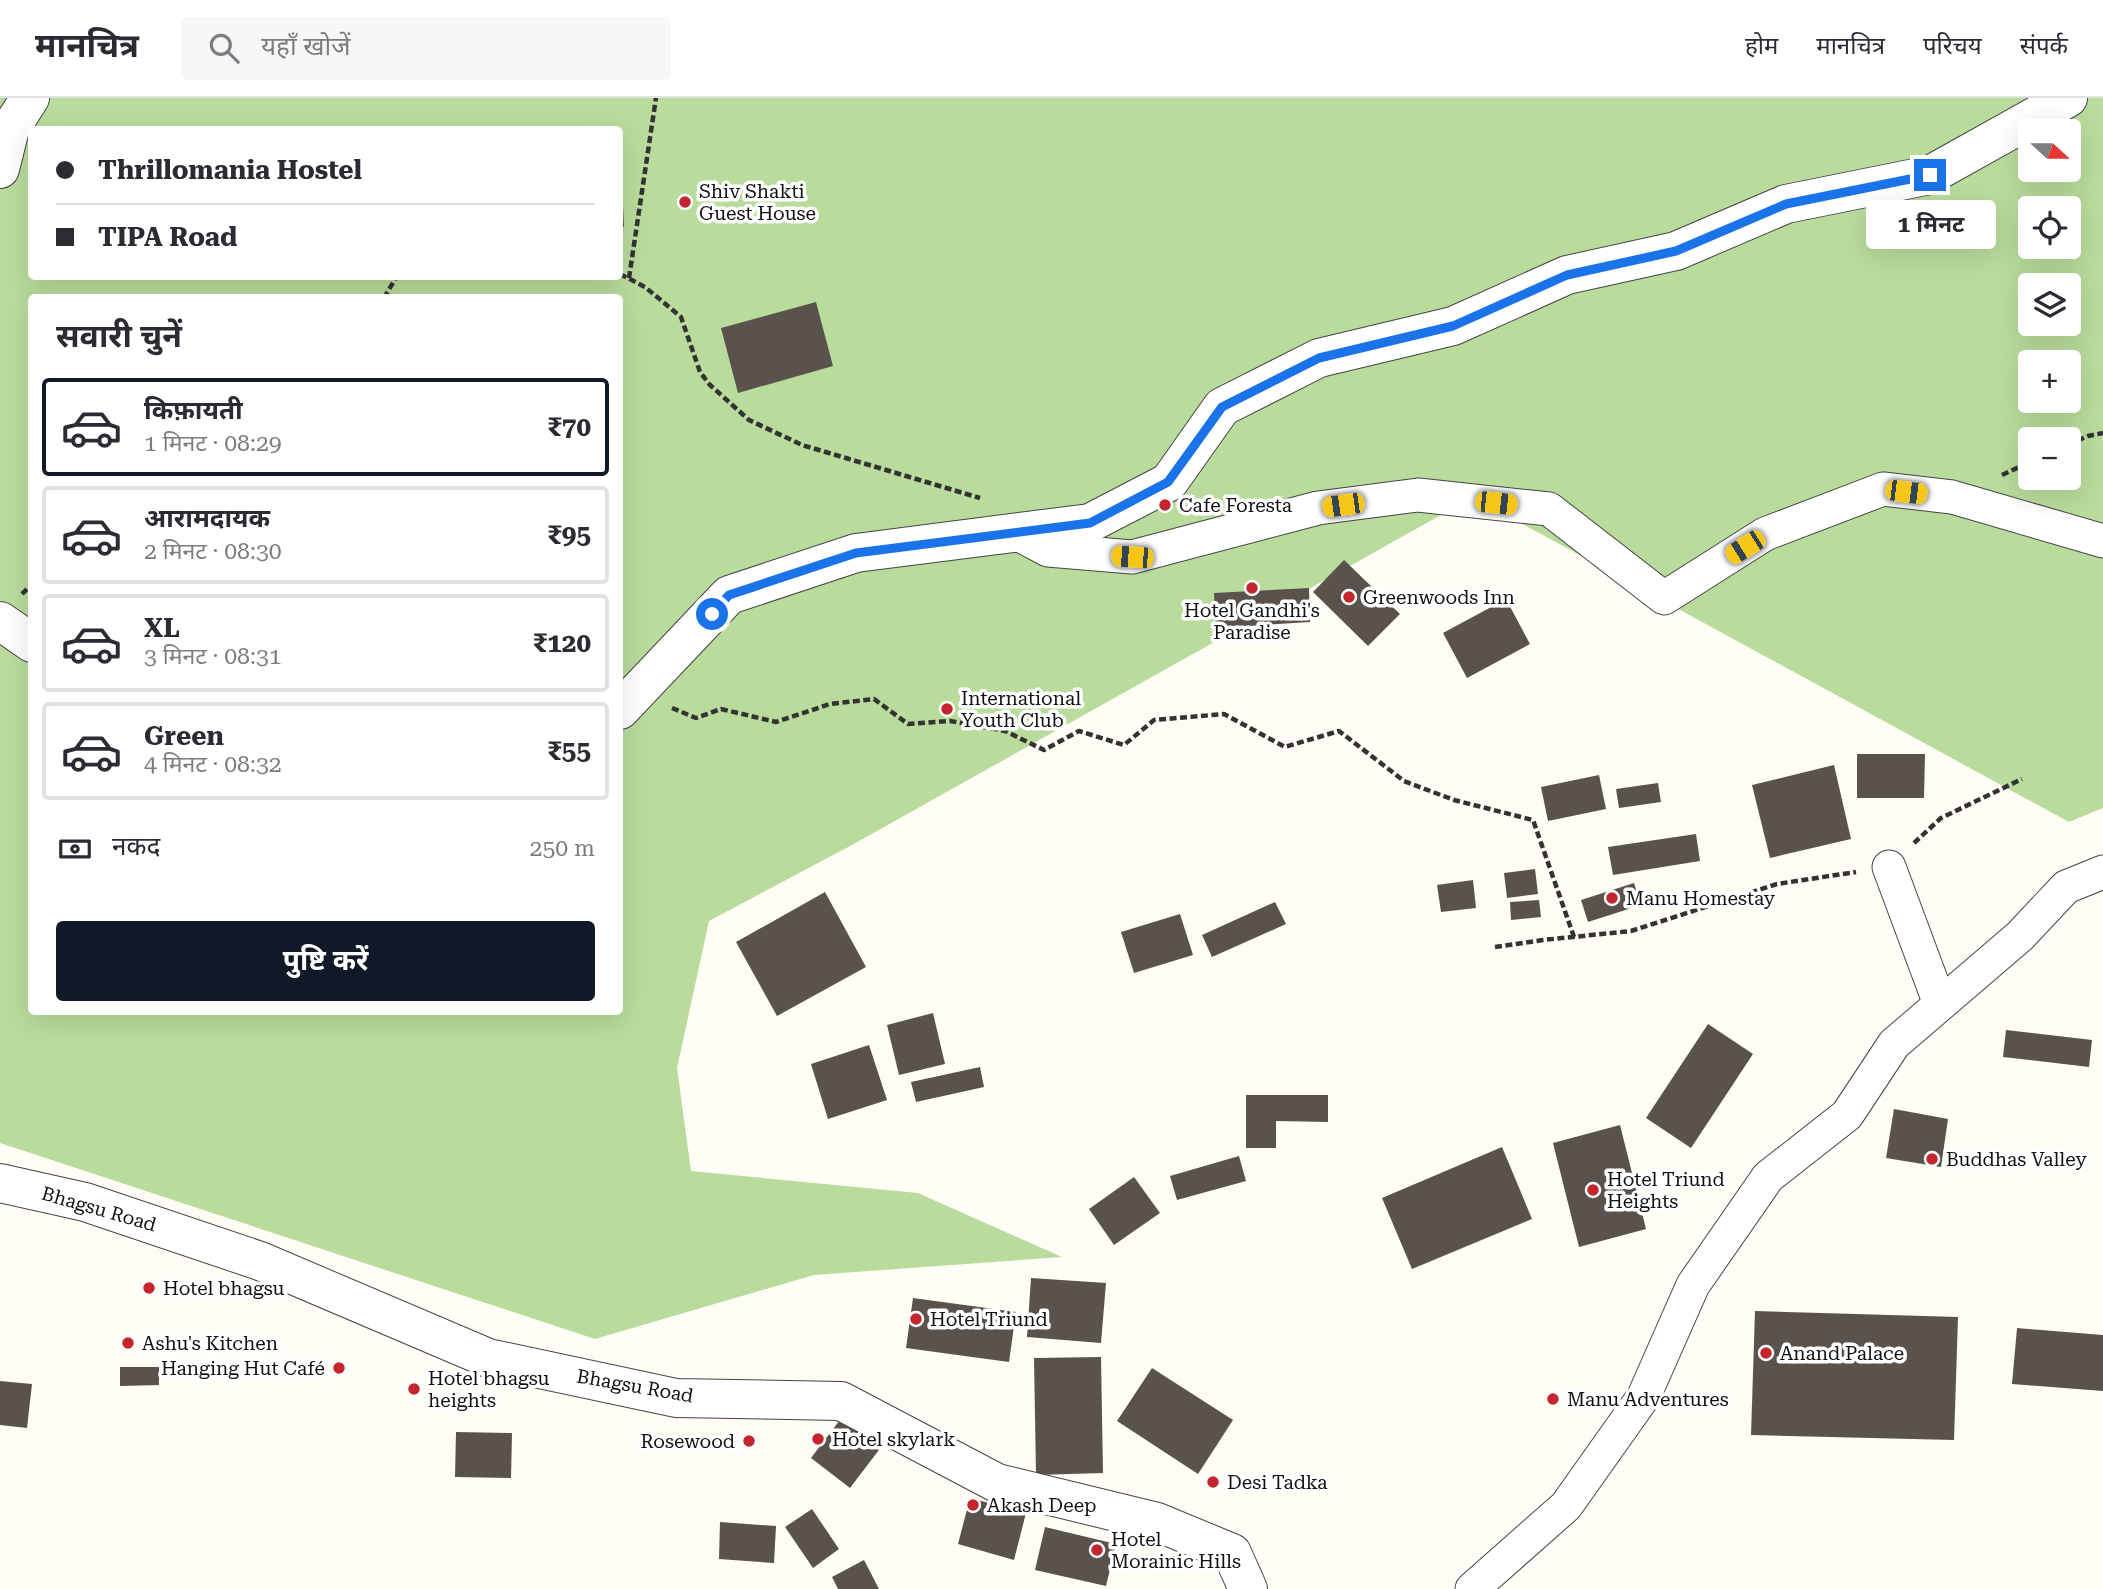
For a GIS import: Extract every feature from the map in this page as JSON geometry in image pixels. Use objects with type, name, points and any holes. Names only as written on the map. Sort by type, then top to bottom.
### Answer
[{"type":"street","points":[[0,169],[10,129],[30,98]]},
{"type":"street","points":[[630,699],[729,595],[856,553],[1090,523],[1168,482],[1222,407],[1319,358],[1453,326],[1567,275],[1676,251],[1786,204],[1930,175],[2068,98]]},
{"type":"street","points":[[1016,533],[1048,550],[1132,557],[1318,508],[1418,495],[1549,509],[1664,598],[1765,534],[1883,489],[1952,498],[2103,541]]},
{"type":"street","points":[[0,621],[28,640]]},
{"type":"street","points":[[1889,867],[1940,1004]]},
{"type":"street","points":[[1472,1589],[1566,1506],[1574,1495],[1644,1396],[1693,1285],[1768,1177],[1847,1115],[1894,1044],[2020,936],[2066,887],[2103,872]]},
{"type":"street","name":"Bhagsu Road","points":[[0,1183],[85,1202],[260,1261],[488,1358],[676,1398],[841,1401],[997,1483],[1157,1522],[1232,1553],[1248,1589]]},
{"type":"street","points":[[0,1196],[44,1193]]},
{"type":"path","points":[[629,278],[656,98]]},
{"type":"path","points":[[623,275],[645,287],[681,317],[699,372],[749,420],[802,445],[991,500]]},
{"type":"path","points":[[2081,439],[2103,433]]},
{"type":"path","points":[[630,699],[646,708],[665,705],[696,718],[721,709],[776,722],[830,704],[874,699],[908,724],[950,721],[1005,731],[1044,750],[1079,731],[1124,745],[1154,720],[1224,714],[1285,747],[1339,730],[1404,781],[1454,800],[1533,820],[1574,937]]},
{"type":"path","points":[[1495,947],[1631,931],[1777,884],[1889,867],[1941,818],[2022,779]]},
{"type":"green space","points":[[0,98],[2103,98],[2103,808],[2069,822],[1473,497],[852,845],[709,921],[677,1068],[691,1171],[918,1193],[1062,1257],[814,1275],[595,1339],[0,1143]]},
{"type":"building","points":[[816,302],[833,366],[738,393],[721,328]]},
{"type":"building","points":[[1344,560],[1400,614],[1368,646],[1313,592]]},
{"type":"building","points":[[1309,588],[1310,622],[1216,628],[1214,593]]},
{"type":"building","points":[[1506,599],[1530,644],[1467,678],[1443,633]]},
{"type":"building","points":[[1857,754],[1925,754],[1924,798],[1857,798]]},
{"type":"building","points":[[1834,765],[1851,839],[1770,858],[1752,785]]},
{"type":"building","points":[[1599,775],[1606,809],[1548,821],[1541,787]]},
{"type":"building","points":[[1658,783],[1661,802],[1619,808],[1616,789]]},
{"type":"building","points":[[1696,834],[1700,861],[1613,875],[1608,847]]},
{"type":"building","points":[[1535,869],[1538,894],[1507,898],[1504,873]]},
{"type":"building","points":[[1473,880],[1476,908],[1441,912],[1437,885]]},
{"type":"building","points":[[1634,883],[1641,905],[1588,922],[1581,900]]},
{"type":"building","points":[[825,892],[866,967],[777,1016],[736,942]]},
{"type":"building","points":[[1539,900],[1541,917],[1511,920],[1510,902]]},
{"type":"building","points":[[1275,902],[1286,924],[1212,957],[1202,935]]},
{"type":"building","points":[[1180,914],[1193,955],[1134,973],[1121,932]]},
{"type":"building","points":[[933,1013],[945,1064],[899,1075],[887,1025]]},
{"type":"building","points":[[1708,1024],[1753,1054],[1691,1148],[1646,1118]]},
{"type":"building","points":[[2006,1030],[2092,1040],[2089,1067],[2003,1057]]},
{"type":"building","points":[[869,1045],[887,1100],[828,1119],[811,1064]]},
{"type":"building","points":[[980,1067],[984,1087],[916,1102],[911,1082]]},
{"type":"building","points":[[1246,1095],[1328,1095],[1328,1122],[1276,1121],[1276,1148],[1246,1148]]},
{"type":"building","points":[[1894,1109],[1948,1119],[1941,1167],[1886,1158]]},
{"type":"building","points":[[1620,1125],[1646,1229],[1579,1247],[1553,1143]]},
{"type":"building","points":[[1502,1147],[1532,1219],[1412,1269],[1382,1198]]},
{"type":"building","points":[[1239,1156],[1246,1181],[1177,1200],[1170,1176]]},
{"type":"building","points":[[1134,1177],[1160,1213],[1114,1245],[1089,1209]]},
{"type":"building","points":[[1031,1278],[1106,1283],[1101,1343],[1027,1337]]},
{"type":"building","points":[[913,1298],[1016,1312],[1009,1362],[906,1348]]},
{"type":"building","points":[[1755,1311],[1958,1317],[1954,1440],[1751,1435]]},
{"type":"building","points":[[2017,1328],[2103,1335],[2103,1391],[2012,1384]]},
{"type":"building","points":[[1101,1357],[1103,1473],[1036,1475],[1034,1358]]},
{"type":"building","points":[[120,1367],[159,1367],[159,1385],[120,1386]]},
{"type":"building","points":[[1152,1368],[1233,1420],[1198,1474],[1117,1421]]},
{"type":"building","points":[[0,1381],[32,1384],[27,1428],[0,1425]]},
{"type":"building","points":[[849,1408],[888,1438],[850,1488],[811,1458]]},
{"type":"building","points":[[456,1432],[512,1433],[511,1478],[455,1477]]},
{"type":"building","points":[[970,1498],[1026,1513],[1014,1560],[958,1544]]},
{"type":"building","points":[[812,1509],[839,1549],[813,1568],[785,1527]]},
{"type":"building","points":[[720,1522],[776,1526],[774,1563],[719,1559]]},
{"type":"building","points":[[1045,1527],[1116,1544],[1106,1586],[1035,1570]]},
{"type":"building","points":[[864,1560],[879,1589],[838,1589],[832,1577]]},
{"type":"place","name":"Shiv Shakti Guest House","points":[[685,202]]},
{"type":"place","name":"Cafe Foresta","points":[[1165,505]]},
{"type":"place","name":"Hotel Gandhi's Paradise","points":[[1252,588]]},
{"type":"place","name":"Greenwoods Inn","points":[[1349,597]]},
{"type":"place","name":"International Youth Club","points":[[947,709]]},
{"type":"place","name":"Manu Homestay","points":[[1612,898]]},
{"type":"place","name":"Buddhas Valley","points":[[1932,1159]]},
{"type":"place","name":"Hotel Triund Heights","points":[[1593,1190]]},
{"type":"place","name":"Hotel bhagsu","points":[[149,1288]]},
{"type":"place","name":"Hotel Triund","points":[[916,1319]]},
{"type":"place","name":"Ashu's Kitchen","points":[[128,1343]]},
{"type":"place","name":"Anand Palace","points":[[1766,1353]]},
{"type":"place","name":"Hanging Hut Café","points":[[339,1368]]},
{"type":"place","name":"Hotel bhagsu heights","points":[[414,1389]]},
{"type":"place","name":"Manu Adventures","points":[[1553,1399]]},
{"type":"place","name":"Hotel skylark","points":[[818,1439]]},
{"type":"place","name":"Rosewood","points":[[749,1441]]},
{"type":"place","name":"Desi Tadka","points":[[1213,1482]]},
{"type":"place","name":"Akash Deep","points":[[973,1505]]},
{"type":"place","name":"Hotel Morainic Hills","points":[[1097,1550]]},
{"type":"route","points":[[712,614],[729,595],[856,553],[1090,523],[1168,482],[1222,407],[1319,358],[1453,326],[1567,275],[1676,251],[1786,204],[1930,175]]}]
